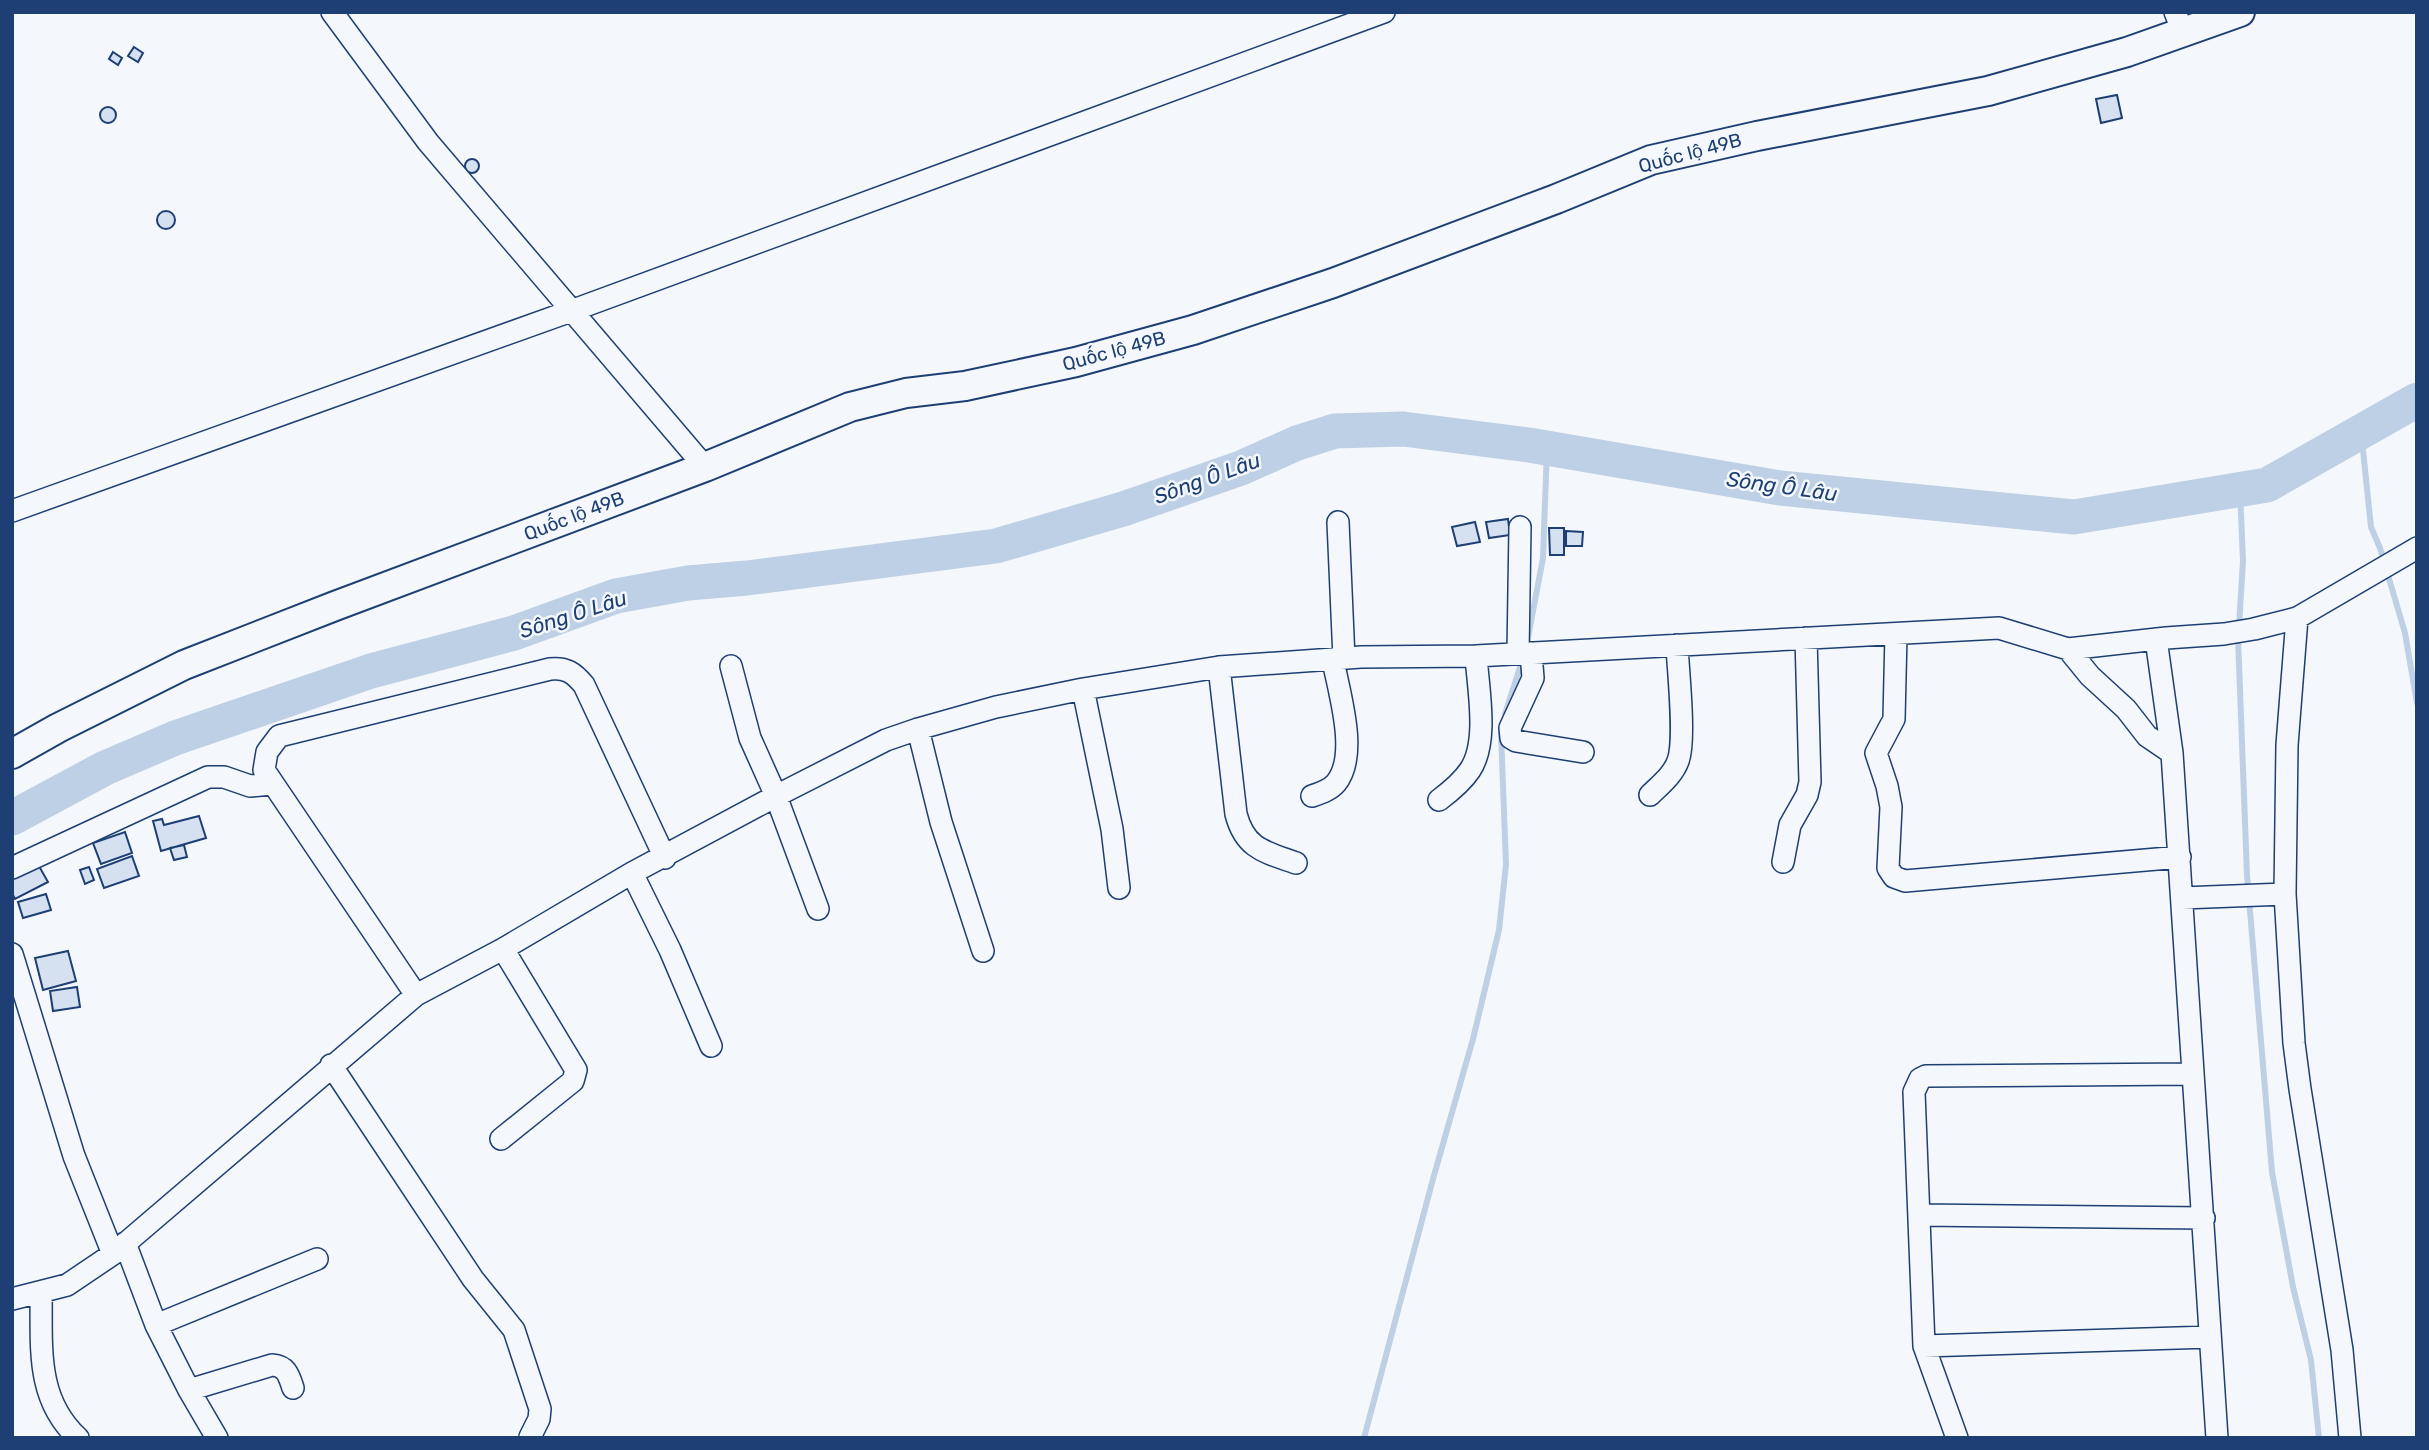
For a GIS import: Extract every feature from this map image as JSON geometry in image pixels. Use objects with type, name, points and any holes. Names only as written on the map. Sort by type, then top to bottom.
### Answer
[{"type":"main road","name":"Quốc lộ 49B","points":[[12,754],[184,665],[705,467],[850,407],[906,393],[965,386],[1076,362],[1193,330],[1333,283],[1556,200],[1651,160],[1757,136],[1988,91],[2127,52],[2179,22],[2241,12]]},
{"type":"street","points":[[332,12],[428,142],[705,467]]},
{"type":"street","points":[[12,511],[571,311],[1384,12]]},
{"type":"street","points":[[1312,796],[1326,792],[1336,784],[1347,758],[1338,659],[1338,522]]},
{"type":"street","points":[[1520,527],[1525,653],[1533,678],[1510,728],[1511,738],[1583,752]]},
{"type":"street","points":[[12,1299],[67,1285],[119,1248],[415,995],[503,949],[632,873],[665,858],[776,796],[886,740],[918,729],[996,707],[1083,689],[1219,667],[1999,628],[2068,649],[2224,634],[2297,618],[2417,548]]},
{"type":"street","points":[[2297,618],[2275,894],[2300,1090],[2342,1350],[2350,1438]]},
{"type":"street","points":[[1896,634],[1894,719],[1876,753],[1891,807],[1888,867],[1894,877],[1905,881],[2180,857]]},
{"type":"street","points":[[1783,862],[1790,825],[1807,795],[1810,782],[1806,638]]},
{"type":"street","points":[[2156,639],[2172,753],[2180,857],[2191,1073],[2204,1218],[2217,1438]]},
{"type":"street","points":[[1650,795],[1669,777],[1678,762],[1681,744],[1677,645]]},
{"type":"street","points":[[2068,649],[2090,677],[2126,709],[2147,736],[2172,753]]},
{"type":"street","points":[[1439,800],[1457,786],[1471,768],[1479,751],[1481,729],[1476,656]]},
{"type":"street","points":[[731,666],[750,738],[776,796],[818,909]]},
{"type":"street","points":[[1219,667],[1239,826],[1253,845],[1264,852],[1296,863]]},
{"type":"street","points":[[415,995],[264,770],[264,762],[279,736],[558,668],[576,675],[584,685],[665,858]]},
{"type":"street","points":[[1083,689],[1112,829],[1119,888]]},
{"type":"street","points":[[918,729],[941,822],[983,951]]},
{"type":"street","points":[[12,868],[208,777],[224,777],[250,786],[272,784]]},
{"type":"street","points":[[632,873],[670,950],[711,1046]]},
{"type":"street","points":[[2182,898],[2275,894]]},
{"type":"street","points":[[501,1139],[573,1081],[576,1070],[503,949]]},
{"type":"street","points":[[12,954],[74,1156],[156,1325],[217,1438]]},
{"type":"street","points":[[331,1065],[473,1279],[514,1330],[540,1409],[540,1419],[530,1437]]},
{"type":"street","points":[[1957,1438],[1924,1346],[1914,1092],[1920,1079],[1926,1076],[2191,1073]]},
{"type":"street","points":[[1919,1215],[2204,1218]]},
{"type":"street","points":[[156,1325],[317,1259]]},
{"type":"street","points":[[41,1293],[45,1384],[57,1414],[78,1438]]},
{"type":"street","points":[[1924,1346],[2210,1337]]},
{"type":"street","points":[[189,1390],[272,1365],[278,1365],[287,1371],[293,1388]]},
{"type":"building","points":[[134,47],[143,53],[138,62],[128,56]]},
{"type":"building","points":[[113,52],[122,58],[118,65],[109,59]]},
{"type":"building","points":[[2117,95],[2122,118],[2101,123],[2096,99]]},
{"type":"building","points":[[108,107],[116,115],[108,123],[100,115]]},
{"type":"building","points":[[469,159],[475,159],[479,166],[475,173],[469,173],[465,169],[465,163]]},
{"type":"building","points":[[166,211],[172,214],[175,220],[172,226],[166,229],[160,226],[157,220],[160,214]]},
{"type":"building","points":[[1508,519],[1510,535],[1489,538],[1486,522]]},
{"type":"building","points":[[1475,522],[1480,542],[1457,546],[1452,527]]},
{"type":"building","points":[[1549,528],[1564,528],[1564,555],[1550,555]]},
{"type":"building","points":[[1566,531],[1583,532],[1582,546],[1566,546]]},
{"type":"building","points":[[199,816],[206,838],[161,851],[153,821],[162,819],[164,825]]},
{"type":"building","points":[[125,832],[132,853],[101,864],[93,843]]},
{"type":"building","points":[[184,845],[187,857],[174,860],[170,848]]},
{"type":"building","points":[[132,856],[139,876],[104,888],[97,869]]},
{"type":"building","points":[[35,859],[48,882],[15,899],[12,879],[28,871]]},
{"type":"building","points":[[89,867],[94,880],[85,884],[80,870]]},
{"type":"building","points":[[46,894],[51,910],[23,918],[18,902]]},
{"type":"building","points":[[68,951],[76,981],[43,990],[35,958]]},
{"type":"building","points":[[77,987],[80,1007],[53,1011],[50,991]]},
{"type":"waterway","name":"Sông Ô Lâu","points":[[12,818],[105,768],[175,738],[371,671],[514,633],[616,596],[688,583],[996,546],[1123,509],[1241,468],[1297,443],[1335,431],[1403,429],[1529,445],[1780,488],[2074,517],[2267,485],[2417,400]]},
{"type":"waterway","points":[[2361,431],[2371,527],[2380,548],[2405,633],[2417,703]]},
{"type":"waterway","points":[[1526,648],[1543,558],[1547,448]]},
{"type":"waterway","points":[[2239,626],[2243,561],[2240,490]]},
{"type":"waterway","points":[[2238,637],[2247,875],[2272,1172],[2293,1287],[2311,1360],[2319,1438]]},
{"type":"waterway","points":[[1505,714],[1523,658]]},
{"type":"waterway","points":[[1364,1438],[1473,1039],[1499,930],[1506,865],[1501,732]]}]
